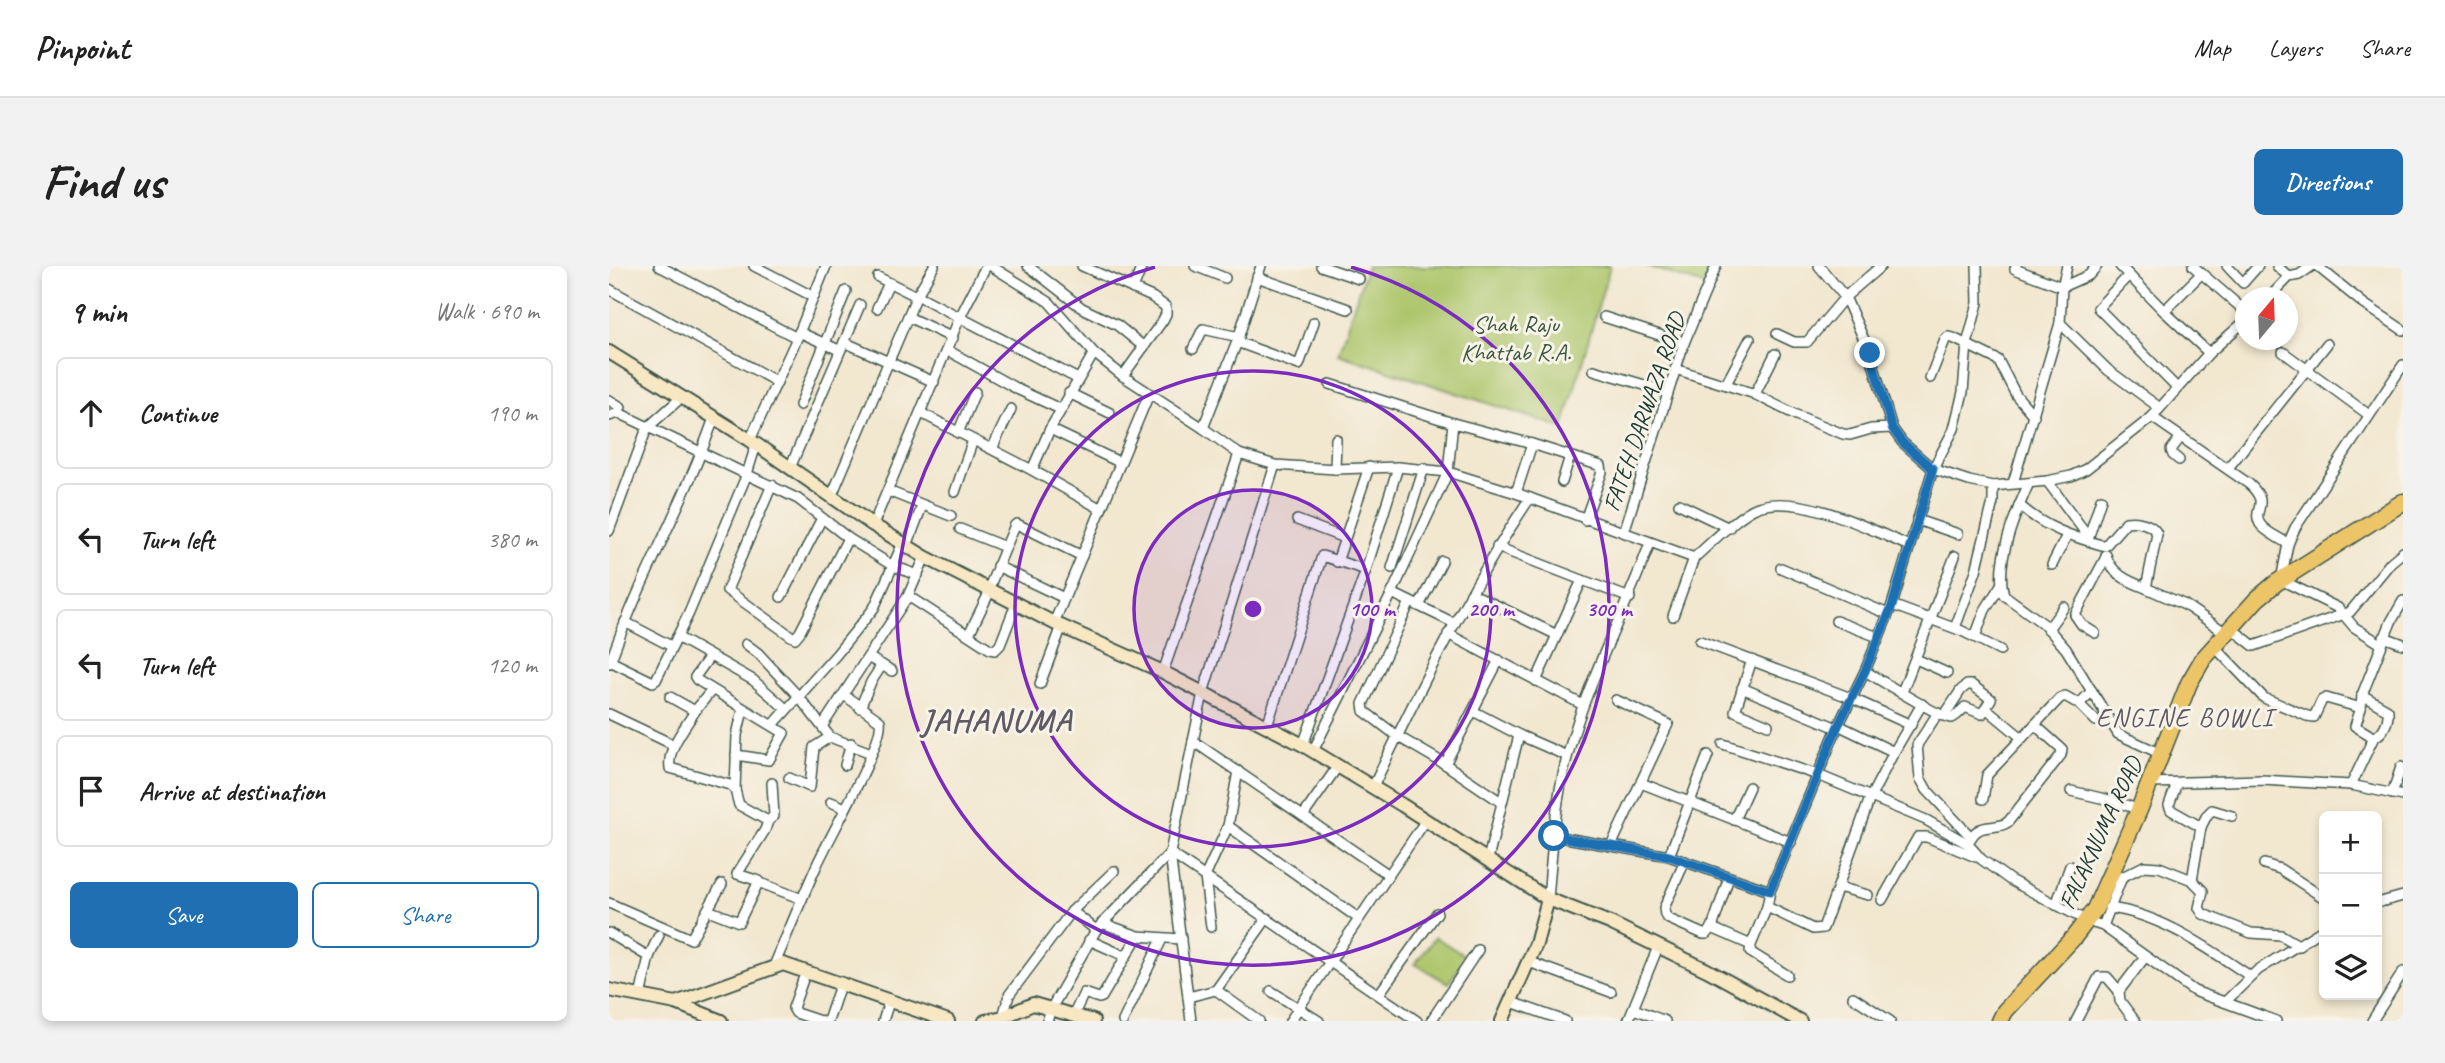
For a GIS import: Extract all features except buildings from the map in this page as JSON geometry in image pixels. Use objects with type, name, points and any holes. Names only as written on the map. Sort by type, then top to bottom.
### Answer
[{"type":"highway","name":"FALAKNUMA ROAD","points":[[1988,1021],[1995,1015],[2003,1016],[2087,921],[2139,810],[2189,683],[2203,659],[2257,599],[2281,580],[2401,507]]},
{"type":"main road","points":[[609,352],[683,397],[925,557],[1016,604],[1163,672],[1267,726],[1373,787],[1548,898],[1610,923],[1707,970],[1800,1021]]},
{"type":"main road","points":[[1502,1021],[1529,962],[1548,898]]},
{"type":"main road","points":[[676,1003],[774,966],[790,965],[890,999],[926,1018],[948,1021]]},
{"type":"main road","points":[[609,990],[676,1003],[721,1021]]},
{"type":"main road","points":[[985,1021],[1003,1017],[1033,1004],[1052,1007],[1090,1020]]},
{"type":"street","points":[[659,266],[798,335],[842,346],[934,382]]},
{"type":"street","points":[[754,266],[814,297]]},
{"type":"street","points":[[714,418],[702,453],[625,622],[610,663],[655,682],[689,613],[747,474],[753,443],[827,266]]},
{"type":"street","points":[[832,495],[917,295],[934,266]]},
{"type":"street","points":[[873,525],[960,317],[989,266],[1049,302],[1094,353],[1123,376],[1239,454],[1275,465],[1335,469],[1425,468],[1448,472],[1516,493],[1693,558]]},
{"type":"street","points":[[1028,266],[1082,308],[1117,325],[1144,347]]},
{"type":"street","points":[[1082,266],[1164,304],[1167,309],[1163,320],[1123,376]]},
{"type":"street","points":[[1133,289],[1142,266]]},
{"type":"street","points":[[1195,266],[1225,278]]},
{"type":"street","points":[[1203,428],[1238,340],[1261,266]]},
{"type":"street","points":[[1321,266],[1359,279]]},
{"type":"street","name":"FATEH DARWAZA ROAD","points":[[1623,532],[1684,343],[1716,266]]},
{"type":"street","points":[[1819,266],[1845,298],[1870,353],[1892,428],[1902,442],[1933,469],[1993,486],[2047,481],[2071,476],[2086,469],[2152,417],[2209,353],[2235,330]]},
{"type":"street","points":[[1777,334],[1794,342],[1807,342],[1845,298],[1881,266]]},
{"type":"street","points":[[1787,975],[1751,954],[1751,945],[1767,907],[1770,891],[1837,727],[1865,671],[1890,610],[1933,469],[1958,414],[1967,344],[1978,303],[1977,266]]},
{"type":"street","points":[[2016,266],[2015,269],[2063,287],[2089,275],[2097,266]]},
{"type":"street","points":[[2013,483],[2060,323],[2067,266]]},
{"type":"street","points":[[2120,266],[2209,353]]},
{"type":"street","points":[[2193,266],[2235,303]]},
{"type":"street","points":[[2227,266],[2243,283],[2258,266]]},
{"type":"street","points":[[2277,266],[2289,277]]},
{"type":"street","points":[[2279,287],[2289,277],[2299,275],[2314,266],[2403,330]]},
{"type":"street","points":[[2164,311],[2201,274]]},
{"type":"street","points":[[2129,275],[2098,308],[2177,388]]},
{"type":"street","points":[[878,277],[1078,379]]},
{"type":"street","points":[[1257,277],[1348,309]]},
{"type":"street","points":[[877,308],[890,283]]},
{"type":"street","points":[[609,289],[777,382]]},
{"type":"street","points":[[800,405],[846,291]]},
{"type":"street","points":[[790,468],[860,305]]},
{"type":"street","points":[[908,317],[953,338]]},
{"type":"street","points":[[1604,317],[1684,343]]},
{"type":"street","points":[[1193,349],[1203,329],[1299,365],[1314,322]]},
{"type":"street","points":[[2060,323],[2108,370],[2160,408]]},
{"type":"street","points":[[1930,378],[1948,337],[1998,360],[2015,395],[2034,416]]},
{"type":"street","points":[[1726,384],[1750,339]]},
{"type":"street","points":[[2228,468],[2327,344]]},
{"type":"street","points":[[947,350],[1019,390],[1060,409]]},
{"type":"street","points":[[2283,352],[2369,415]]},
{"type":"street","points":[[1032,470],[1049,429],[1094,353]]},
{"type":"street","points":[[1755,394],[1775,354]]},
{"type":"street","points":[[2403,365],[2295,528],[2288,544],[2281,580],[2331,604],[2345,615],[2354,627],[2383,641],[2403,644]]},
{"type":"street","points":[[1675,369],[1755,394],[1796,415],[1843,434],[1892,428]]},
{"type":"street","points":[[1594,370],[1668,393]]},
{"type":"street","points":[[1330,384],[1599,465],[1602,468],[1585,520]]},
{"type":"street","points":[[958,433],[975,392]]},
{"type":"street","points":[[1069,393],[1110,413]]},
{"type":"street","points":[[1040,684],[1064,598],[1149,394]]},
{"type":"street","points":[[609,531],[611,517],[647,428],[683,397]]},
{"type":"street","points":[[609,400],[621,407]]},
{"type":"street","points":[[992,449],[1011,409]]},
{"type":"street","points":[[609,416],[619,413],[772,485],[798,499],[848,538],[893,566],[918,575]]},
{"type":"street","points":[[921,413],[1101,509]]},
{"type":"street","points":[[2152,417],[2249,484],[2260,496],[2262,503],[2258,517],[2262,527],[2288,544]]},
{"type":"street","points":[[1308,748],[1392,593],[1448,472],[1453,423]]},
{"type":"street","points":[[1049,429],[1119,462]]},
{"type":"street","points":[[2179,460],[2173,456],[2171,450],[2180,438]]},
{"type":"street","points":[[1335,469],[1336,439]]},
{"type":"street","points":[[955,492],[973,440]]},
{"type":"street","points":[[1516,493],[1532,444]]},
{"type":"street","points":[[1163,672],[1239,454]]},
{"type":"street","points":[[1562,482],[1570,456]]},
{"type":"street","points":[[1191,1021],[1170,853],[1203,693],[1275,465]]},
{"type":"street","points":[[1337,562],[1369,467]]},
{"type":"street","points":[[1308,748],[1398,467]]},
{"type":"street","points":[[1392,568],[1425,468]]},
{"type":"street","points":[[2047,481],[2088,539]]},
{"type":"street","points":[[1975,637],[1985,610],[2001,585],[2011,525],[2029,483]]},
{"type":"street","points":[[772,485],[727,590],[791,636],[798,636],[848,538]]},
{"type":"street","points":[[1955,628],[1976,571],[1993,502],[1993,486]]},
{"type":"street","points":[[888,491],[951,516]]},
{"type":"street","points":[[1373,787],[1448,634],[1497,547],[1530,499]]},
{"type":"street","points":[[2088,539],[2101,499]]},
{"type":"street","points":[[1679,504],[1729,528]]},
{"type":"street","points":[[1673,616],[1693,558],[1755,508],[1774,504],[1799,506],[1841,516],[1909,546]]},
{"type":"street","points":[[2019,505],[2030,515],[2067,536],[2088,539],[2105,546]]},
{"type":"street","points":[[773,725],[874,608],[922,506]]},
{"type":"street","points":[[781,597],[822,518]]},
{"type":"street","points":[[1297,520],[1344,538]]},
{"type":"street","points":[[1917,520],[1958,534]]},
{"type":"street","points":[[2146,588],[2157,534],[2147,525],[2129,521],[2105,546],[2106,557],[2115,573],[2146,588],[2185,606],[2255,646],[2345,615],[2360,602],[2383,572],[2403,552]]},
{"type":"street","points":[[969,634],[1015,525],[1082,556]]},
{"type":"street","points":[[960,529],[1005,547]]},
{"type":"street","points":[[2052,565],[2067,536]]},
{"type":"street","points":[[1548,898],[1554,836],[1567,756],[1583,705],[1630,598],[1650,543]]},
{"type":"street","points":[[1497,547],[1630,598]]},
{"type":"street","points":[[1267,726],[1322,556],[1366,570]]},
{"type":"street","points":[[1902,692],[1932,621],[1955,556]]},
{"type":"street","points":[[823,725],[908,596],[925,557]]},
{"type":"street","points":[[2095,634],[2082,625],[2075,615],[2106,557]]},
{"type":"street","points":[[1442,561],[1415,604],[1363,704],[1364,711],[1367,716],[1397,736],[1501,802]]},
{"type":"street","points":[[997,566],[1064,598]]},
{"type":"street","points":[[1781,568],[1890,610],[1955,628],[2000,650]]},
{"type":"street","points":[[1536,681],[1582,580]]},
{"type":"street","points":[[2001,585],[2010,601],[2048,629],[2066,649],[2117,734],[2161,754]]},
{"type":"street","points":[[1392,593],[1454,623]]},
{"type":"street","points":[[1471,593],[1557,635]]},
{"type":"street","points":[[908,596],[990,649],[997,649],[1016,604]]},
{"type":"street","points":[[2373,738],[2355,727],[2361,708],[2361,695],[2403,601]]},
{"type":"street","points":[[2048,629],[2064,607]]},
{"type":"street","points":[[1836,621],[1878,637]]},
{"type":"street","points":[[625,622],[671,646]]},
{"type":"street","points":[[1448,634],[1583,705]]},
{"type":"street","points":[[677,637],[753,680],[786,709]]},
{"type":"street","points":[[1700,641],[1851,698],[1911,725]]},
{"type":"street","points":[[746,644],[758,653],[799,697],[830,737]]},
{"type":"street","points":[[2214,646],[2255,691],[2264,698],[2290,709],[2314,717],[2322,700],[2326,698],[2361,708]]},
{"type":"street","points":[[711,656],[695,679],[743,710],[773,725],[785,735],[769,760],[736,755]]},
{"type":"street","points":[[869,657],[892,671]]},
{"type":"street","points":[[1916,659],[1947,673]]},
{"type":"street","points":[[1445,764],[1499,660]]},
{"type":"street","points":[[1752,660],[1735,711],[1768,725]]},
{"type":"street","points":[[860,708],[871,682],[882,666]]},
{"type":"street","points":[[1865,671],[1941,715],[1954,717],[1965,707],[1980,714],[1987,709],[1991,699],[1972,685],[1967,685],[1961,690],[1941,715],[1917,745],[1920,778],[1981,859]]},
{"type":"street","points":[[1742,688],[1893,752]]},
{"type":"street","points":[[711,691],[674,745],[670,768],[728,784],[735,790]]},
{"type":"street","points":[[2079,704],[2092,691]]},
{"type":"street","points":[[774,966],[802,898],[871,753],[881,722],[844,695]]},
{"type":"street","points":[[2351,785],[2373,738],[2381,734],[2388,718],[2388,710],[2361,695]]},
{"type":"street","points":[[1983,799],[1987,776],[2060,698],[2065,696],[2079,704],[2096,721]]},
{"type":"street","points":[[670,698],[695,711]]},
{"type":"street","points":[[1611,846],[1668,724],[1616,700]]},
{"type":"street","points":[[1767,907],[1813,929],[1821,929],[1825,925],[1870,798],[1893,752],[1922,705]]},
{"type":"street","points":[[1987,709],[2022,738]]},
{"type":"street","points":[[743,710],[739,720],[735,790],[739,805],[768,821]]},
{"type":"street","points":[[1473,711],[1567,756]]},
{"type":"street","points":[[609,714],[674,745]]},
{"type":"street","points":[[1969,841],[1988,825],[2002,826],[2008,822],[2061,755],[2062,748],[2035,725]]},
{"type":"street","points":[[1487,859],[1519,735]]},
{"type":"street","points":[[789,778],[810,787],[813,749],[830,737],[871,753]]},
{"type":"street","points":[[1193,741],[1389,875]]},
{"type":"street","points":[[845,765],[851,743]]},
{"type":"street","points":[[1723,744],[1818,775],[1969,841]]},
{"type":"street","points":[[1669,856],[1708,755]]},
{"type":"street","points":[[1303,816],[1338,766]]},
{"type":"street","points":[[2392,794],[2401,767]]},
{"type":"street","points":[[1211,927],[1205,877],[1228,826],[1238,771]]},
{"type":"street","points":[[2150,783],[2262,780],[2351,785],[2403,796]]},
{"type":"street","points":[[772,783],[774,816],[768,821],[737,874],[802,898]]},
{"type":"street","points":[[1641,783],[1791,842]]},
{"type":"street","points":[[2177,783],[2169,805],[2171,810],[2201,827]]},
{"type":"street","points":[[1734,820],[1749,787]]},
{"type":"street","points":[[2071,791],[2139,810]]},
{"type":"street","points":[[831,802],[845,808]]},
{"type":"street","points":[[2192,880],[2201,827],[2207,815],[2212,810],[2232,816]]},
{"type":"street","points":[[1290,1021],[1426,820]]},
{"type":"street","points":[[1228,826],[1358,918]]},
{"type":"street","points":[[1554,836],[1669,856],[1770,891]]},
{"type":"street","points":[[1882,900],[1918,837],[1927,836],[1981,859],[2010,880],[2087,921],[2103,926],[2194,991],[2276,1021]]},
{"type":"street","points":[[1170,853],[1417,1021]]},
{"type":"street","points":[[1047,1021],[1052,1007],[1099,926],[1170,853]]},
{"type":"street","points":[[1685,861],[1664,908],[1665,915],[1703,934],[1711,928],[1729,877]]},
{"type":"street","points":[[2264,864],[2280,869],[2319,895]]},
{"type":"street","points":[[2056,905],[2070,866]]},
{"type":"street","points":[[2103,926],[2122,877],[2144,866],[2159,867],[2192,880],[2203,891],[2199,908],[2203,914],[2251,933],[2281,935],[2300,946]]},
{"type":"street","points":[[1003,1017],[1009,995],[1072,911],[1114,872]]},
{"type":"street","points":[[708,910],[738,923],[758,882]]},
{"type":"street","points":[[609,902],[688,939],[693,937],[722,884]]},
{"type":"street","points":[[1838,887],[1868,895]]},
{"type":"street","points":[[2382,901],[2403,895]]},
{"type":"street","points":[[2109,908],[2124,910],[2162,924],[2250,976]]},
{"type":"street","points":[[1072,911],[1099,926],[1138,936],[1181,939]]},
{"type":"street","points":[[1379,995],[1437,913]]},
{"type":"street","points":[[1188,997],[1216,990],[1267,918]]},
{"type":"street","points":[[1711,928],[1751,945]]},
{"type":"street","points":[[609,933],[649,957]]},
{"type":"street","points":[[2225,1002],[2250,976],[2319,933]]},
{"type":"street","points":[[640,996],[649,957],[659,934]]},
{"type":"street","points":[[1074,1014],[1084,993],[1102,997],[1138,936]]},
{"type":"street","points":[[1123,1021],[1163,939]]},
{"type":"street","points":[[1089,940],[1125,956]]},
{"type":"street","points":[[1628,1021],[1658,947]]},
{"type":"street","points":[[1431,1021],[1478,950]]},
{"type":"street","points":[[2119,991],[2145,957]]},
{"type":"street","points":[[1529,962],[1611,992]]},
{"type":"street","points":[[807,971],[794,1010],[820,1021]]},
{"type":"street","points":[[2372,1021],[2403,972]]},
{"type":"street","points":[[2076,1021],[2099,977],[2107,977],[2119,991],[2120,1001],[2135,1021]]},
{"type":"street","points":[[828,1021],[841,982]]},
{"type":"street","points":[[1216,990],[1259,1021]]},
{"type":"street","points":[[1271,991],[1319,1021]]},
{"type":"street","points":[[1853,997],[1890,1021]]},
{"type":"street","points":[[883,1021],[890,999]]},
{"type":"street","points":[[1511,1002],[1566,1021]]},
{"type":"street","points":[[1633,1009],[1665,1021]]},
{"type":"green space","name":"Shah Raju Khattab R.A.","points":[[1367,266],[1610,266],[1563,428],[1338,354]]},
{"type":"green space","points":[[1647,266],[1712,266],[1706,286]]},
{"type":"green space","points":[[1435,937],[1467,957],[1448,983],[1415,964]]},
{"type":"district","name":"ENGINE BOWLI","points":[[2185,717]]},
{"type":"district","name":"JAHANUMA","points":[[997,720]]},
{"type":"route","points":[[1554,836],[1669,856],[1770,891],[1837,728],[1892,606],[1933,469],[1902,442],[1892,428],[1870,353]]}]
